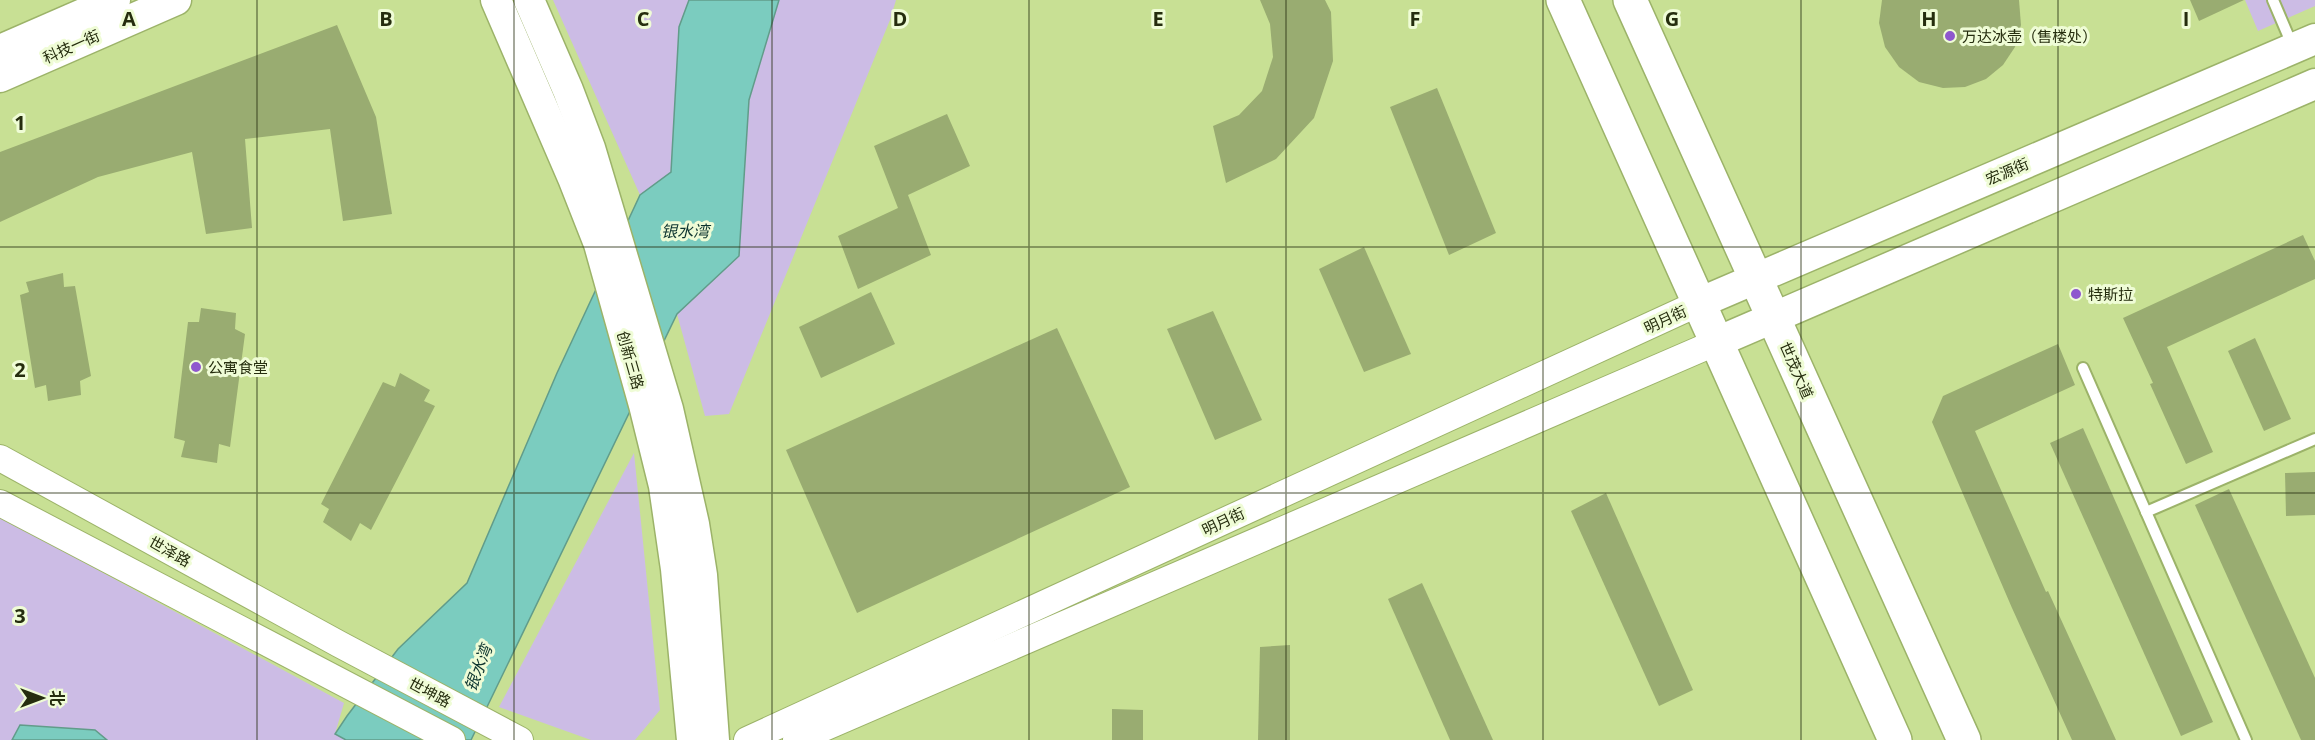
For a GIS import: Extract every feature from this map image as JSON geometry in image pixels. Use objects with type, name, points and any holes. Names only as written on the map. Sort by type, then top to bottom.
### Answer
[{"type":"main road","name":"科技一街","points":[[0,50],[83,6],[115,0]]},
{"type":"main road","name":"科技一街","points":[[0,77],[176,0]]},
{"type":"main road","name":"创新三路","points":[[496,0],[573,178],[605,232],[659,377],[682,463],[702,575],[714,740]]},
{"type":"main road","name":"创新三路","points":[[529,0],[590,148],[605,232],[664,486],[676,569],[692,740]]},
{"type":"main road","points":[[1563,0],[1895,740]]},
{"type":"main road","name":"世茂大道","points":[[1630,0],[1964,740]]},
{"type":"main road","name":"宏源街","points":[[1699,303],[2304,44]]},
{"type":"main road","points":[[1717,342],[2315,84]]},
{"type":"street","name":"明月街","points":[[747,740],[1699,303]]},
{"type":"street","name":"明月街","points":[[796,740],[1717,342]]},
{"type":"street","name":"世泽路","points":[[0,458],[339,644]]},
{"type":"street","points":[[0,503],[453,740]]},
{"type":"street","name":"世坤路","points":[[339,644],[519,740]]},
{"type":"lane","points":[[2273,0],[2304,44]]},
{"type":"lane","points":[[2083,368],[2246,740]]},
{"type":"lane","points":[[2146,512],[2315,439]]},
{"type":"shaded area","points":[[553,0],[689,0],[679,27],[671,172],[640,195]]},
{"type":"shaded area","points":[[779,0],[896,0],[890,20],[729,414],[705,416],[677,314],[739,256],[749,100]]},
{"type":"shaded area","points":[[2245,0],[2315,0],[2315,6],[2258,31]]},
{"type":"shaded area","points":[[634,453],[660,710],[635,740],[591,740],[499,707]]},
{"type":"shaded area","points":[[0,517],[344,703],[335,734],[346,740],[107,740],[95,730],[20,725],[12,740],[0,740]]},
{"type":"water","name":"银水湾","points":[[689,0],[779,0],[749,100],[739,256],[677,314],[471,740],[346,740],[335,734],[398,649],[467,583],[557,373],[640,195],[671,172],[679,27]]},
{"type":"water","points":[[20,725],[95,730],[107,740],[12,740]]},
{"type":"building","points":[[1260,0],[1325,0],[1331,12],[1333,61],[1314,118],[1276,159],[1226,183],[1213,126],[1239,115],[1262,91],[1273,57],[1270,24]]},
{"type":"building","name":"万达冰壶（售楼处）","points":[[1882,0],[2019,0],[2021,25],[2015,47],[2003,65],[1986,79],[1965,87],[1943,88],[1919,82],[1899,67],[1885,47],[1879,23]]},
{"type":"building","points":[[2190,0],[2244,0],[2199,21]]},
{"type":"building","points":[[337,25],[376,117],[392,214],[343,221],[330,129],[245,139],[252,228],[206,234],[192,152],[98,177],[0,222],[0,152]]},
{"type":"building","points":[[1437,88],[1496,233],[1449,255],[1390,107]]},
{"type":"building","points":[[947,114],[970,166],[908,195],[931,255],[858,289],[838,236],[898,208],[874,146]]},
{"type":"building","points":[[2303,235],[2315,261],[2315,279],[2167,347],[2213,452],[2186,464],[2123,318]]},
{"type":"building","points":[[1364,247],[1411,354],[1364,372],[1319,269]]},
{"type":"building","points":[[63,273],[64,287],[75,286],[91,376],[80,381],[81,395],[48,401],[46,385],[35,388],[20,295],[29,292],[26,282]]},
{"type":"building","points":[[871,292],[895,344],[821,378],[799,327]]},
{"type":"building","points":[[201,308],[236,313],[235,329],[245,334],[230,447],[219,444],[217,463],[181,457],[185,441],[174,438],[188,322],[199,322]]},
{"type":"building","points":[[1213,311],[1262,420],[1215,440],[1167,329]]},
{"type":"building","points":[[1057,328],[1130,487],[857,613],[786,450]]},
{"type":"building","points":[[2255,338],[2291,419],[2264,431],[2228,351]]},
{"type":"building","points":[[2058,344],[2075,385],[1975,431],[2046,592],[2048,591],[2116,740],[2072,740],[1932,422],[1943,396]]},
{"type":"building","points":[[400,373],[430,390],[424,401],[435,406],[371,530],[360,523],[351,541],[323,522],[329,509],[321,504],[383,382],[395,387]]},
{"type":"building","points":[[2083,428],[2213,722],[2181,736],[2050,443]]},
{"type":"building","points":[[2315,472],[2315,515],[2286,516],[2285,473]]},
{"type":"building","points":[[2229,489],[2315,678],[2315,740],[2301,740],[2195,505]]},
{"type":"building","points":[[1606,493],[1693,690],[1659,706],[1571,511]]},
{"type":"building","points":[[1422,583],[1493,740],[1450,740],[1388,599]]},
{"type":"building","points":[[1290,645],[1290,740],[1258,740],[1260,647]]},
{"type":"building","points":[[1112,709],[1143,710],[1143,740],[1112,740]]},
{"type":"place","name":"万达冰壶（售楼处）","points":[[1950,36]]},
{"type":"place","name":"特斯拉","points":[[2076,294]]},
{"type":"place","name":"公寓食堂","points":[[196,367]]}]
